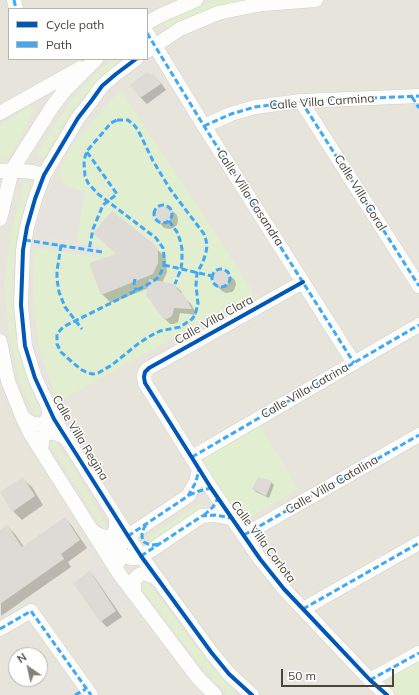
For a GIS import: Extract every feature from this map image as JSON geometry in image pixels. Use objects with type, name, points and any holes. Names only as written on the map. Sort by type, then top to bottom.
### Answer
[{"type":"street","points":[[196,0],[153,20],[159,33],[167,35],[218,13],[237,9],[263,4],[316,0]]},
{"type":"street","points":[[151,48],[174,32]]},
{"type":"street","name":"Calle Villa Casandra","points":[[148,37],[151,48],[204,126],[354,363]]},
{"type":"street","points":[[0,113],[93,60]]},
{"type":"street","points":[[0,219],[6,170],[64,91],[94,60]]},
{"type":"street","name":"Calle Villa Regina","points":[[135,60],[102,86],[78,118],[44,175],[27,227],[23,250],[21,305],[25,346],[35,378],[54,419],[128,536],[152,550],[156,576],[211,652],[229,674],[252,695]]},
{"type":"street","name":"Calle Villa Carmina","points":[[204,126],[231,114],[255,107],[301,101],[417,100]]},
{"type":"street","name":"Calle Villa Coral","points":[[301,101],[419,286]]},
{"type":"street","points":[[6,170],[32,172],[44,175]]},
{"type":"street","name":"Calle Villa Clara","points":[[145,383],[145,372],[149,368],[303,282]]},
{"type":"street","name":"Calle Villa Catrina","points":[[196,463],[354,363],[419,326]]},
{"type":"street","points":[[0,341],[8,381],[30,433],[92,532],[123,578],[198,678],[215,695]]},
{"type":"street","name":"Calle Villa Carlota","points":[[145,383],[215,493],[265,565],[284,589],[370,680],[387,695]]},
{"type":"street","points":[[22,416],[31,423],[41,425],[46,422],[48,418],[48,406]]},
{"type":"street","points":[[41,451],[43,437],[47,434],[52,432],[68,440]]},
{"type":"street","name":"Calle Villa Catalina","points":[[244,535],[419,435]]},
{"type":"street","points":[[188,496],[196,482],[196,463]]},
{"type":"street","points":[[92,532],[103,544],[118,554],[131,558],[152,550],[206,514],[213,507],[215,493],[199,491],[188,496],[128,536],[120,546],[118,554],[118,564],[123,578]]},
{"type":"street","points":[[202,516],[215,515],[232,518]]},
{"type":"street","points":[[92,532],[106,538],[111,536],[114,533],[118,520],[129,528],[134,529],[144,525]]},
{"type":"street","points":[[144,525],[142,537],[144,542],[152,545],[152,550]]},
{"type":"street","points":[[303,609],[419,543]]},
{"type":"street","points":[[134,593],[134,583],[136,578],[144,573],[154,577],[156,576]]},
{"type":"street","points":[[0,628],[30,611],[84,693]]},
{"type":"street","points":[[370,680],[419,653]]},
{"type":"shaded area","points":[[0,0],[419,0],[419,695],[0,695]]},
{"type":"shaded area","points":[[53,184],[85,191],[76,241],[35,236],[42,209]]},
{"type":"shaded area","points":[[0,387],[9,414],[25,445],[96,559],[0,613]]},
{"type":"shaded area","points":[[102,562],[129,602],[116,611],[90,571]]},
{"type":"green space","points":[[214,0],[249,0],[235,2],[205,11],[169,27],[163,24],[166,20],[187,9]]},
{"type":"green space","points":[[112,60],[123,60],[101,77],[70,113],[44,157],[39,158],[36,155],[68,105],[104,66]]},
{"type":"green space","points":[[122,91],[254,293],[57,402],[42,357],[36,328],[33,286],[34,248],[100,257],[103,246],[76,241],[85,191],[66,186],[58,174],[75,141]]},
{"type":"green space","points":[[30,105],[34,111],[9,157],[0,158],[0,125]]},
{"type":"green space","points":[[27,182],[30,185],[16,238],[12,276],[13,308],[15,333],[26,377],[40,411],[40,413],[36,415],[20,381],[14,358],[9,335],[4,283],[12,226],[24,184]]},
{"type":"green space","points":[[259,425],[299,489],[246,519],[235,513],[204,463],[210,452]]},
{"type":"green space","points":[[52,442],[56,442],[91,498],[107,527],[106,529],[103,529],[51,446]]},
{"type":"green space","points":[[199,504],[203,506],[204,510],[153,544],[150,541],[149,536]]},
{"type":"green space","points":[[146,580],[204,657],[237,695],[228,695],[195,659],[139,585],[139,582]]},
{"type":"green space","points":[[419,661],[419,695],[398,695],[393,691],[390,685],[392,679],[396,673]]},
{"type":"building","points":[[145,73],[154,75],[161,84],[140,98],[130,85]]},
{"type":"building","points":[[160,205],[169,206],[173,214],[171,219],[163,223],[157,222],[154,216],[155,209]]},
{"type":"building","points":[[112,211],[155,245],[158,250],[158,263],[153,274],[101,295],[89,263],[116,254],[93,233]]},
{"type":"building","points":[[221,269],[227,272],[230,278],[227,284],[221,287],[215,284],[212,278],[215,272]]},
{"type":"building","points":[[149,279],[175,284],[177,289],[185,296],[192,309],[174,308],[172,316],[167,319],[163,318],[146,296]]},
{"type":"building","points":[[23,477],[35,496],[12,512],[0,492]]},
{"type":"building","points":[[258,477],[272,481],[266,496],[252,489]]},
{"type":"building","points":[[65,517],[80,540],[61,554],[64,559],[0,604],[0,530],[7,525],[22,547]]},
{"type":"building","points":[[90,571],[116,611],[100,622],[73,583]]},
{"type":"marked path","points":[[14,0],[16,8]]},
{"type":"marked path","points":[[148,35],[354,363]]},
{"type":"marked path","points":[[204,126],[231,114],[255,107],[301,101],[419,96]]},
{"type":"marked path","points":[[412,97],[419,108]]},
{"type":"marked path","points":[[301,101],[419,286]]},
{"type":"marked path","points":[[117,120],[128,120],[138,130],[153,161],[170,189],[204,234],[207,246],[203,262],[197,273],[196,285],[198,304],[195,315],[192,319],[180,327],[160,331],[152,335],[139,343],[112,365],[98,373],[93,374],[82,370],[61,352],[57,344],[57,334],[63,327],[155,280],[159,277],[164,265],[163,248],[156,238],[98,194],[88,183],[85,176],[84,163],[87,151],[111,123],[117,120]]},
{"type":"marked path","points":[[87,152],[117,194],[103,205],[93,229],[89,250]]},
{"type":"marked path","points":[[159,205],[167,205],[172,210],[172,214],[170,221],[167,223],[159,223],[154,218],[154,210],[159,205]]},
{"type":"marked path","points":[[169,221],[177,232],[182,249],[181,269],[175,284]]},
{"type":"marked path","points":[[25,240],[102,252]]},
{"type":"marked path","points":[[61,245],[57,271],[59,292],[65,307],[82,329]]},
{"type":"marked path","points":[[164,265],[212,276]]},
{"type":"marked path","points":[[221,269],[227,272],[230,278],[227,284],[221,287],[215,284],[212,278],[215,272],[221,269]]},
{"type":"marked path","points":[[135,279],[134,283],[136,291]]},
{"type":"marked path","points":[[192,457],[419,325]]},
{"type":"marked path","points":[[244,535],[419,435]]},
{"type":"marked path","points":[[128,536],[188,496],[196,482],[199,469]]},
{"type":"marked path","points":[[189,495],[211,488]]},
{"type":"marked path","points":[[204,515],[213,507],[218,498]]},
{"type":"marked path","points":[[141,556],[202,516],[215,515],[231,518]]},
{"type":"marked path","points":[[146,525],[142,533],[144,542],[152,545],[159,544]]},
{"type":"marked path","points":[[303,609],[419,543]]},
{"type":"marked path","points":[[0,629],[31,611],[91,695]]},
{"type":"marked path","points":[[370,680],[419,653]]},
{"type":"marked path","points":[[75,695],[86,689]]},
{"type":"cycle path","points":[[135,60],[102,86],[78,118],[44,175],[27,227],[23,250],[21,305],[25,346],[35,378],[54,419],[141,556],[211,652],[229,674],[252,695]]},
{"type":"cycle path","points":[[303,282],[149,368],[145,372],[145,383],[211,488],[260,559],[284,589],[370,680],[387,695]]}]
